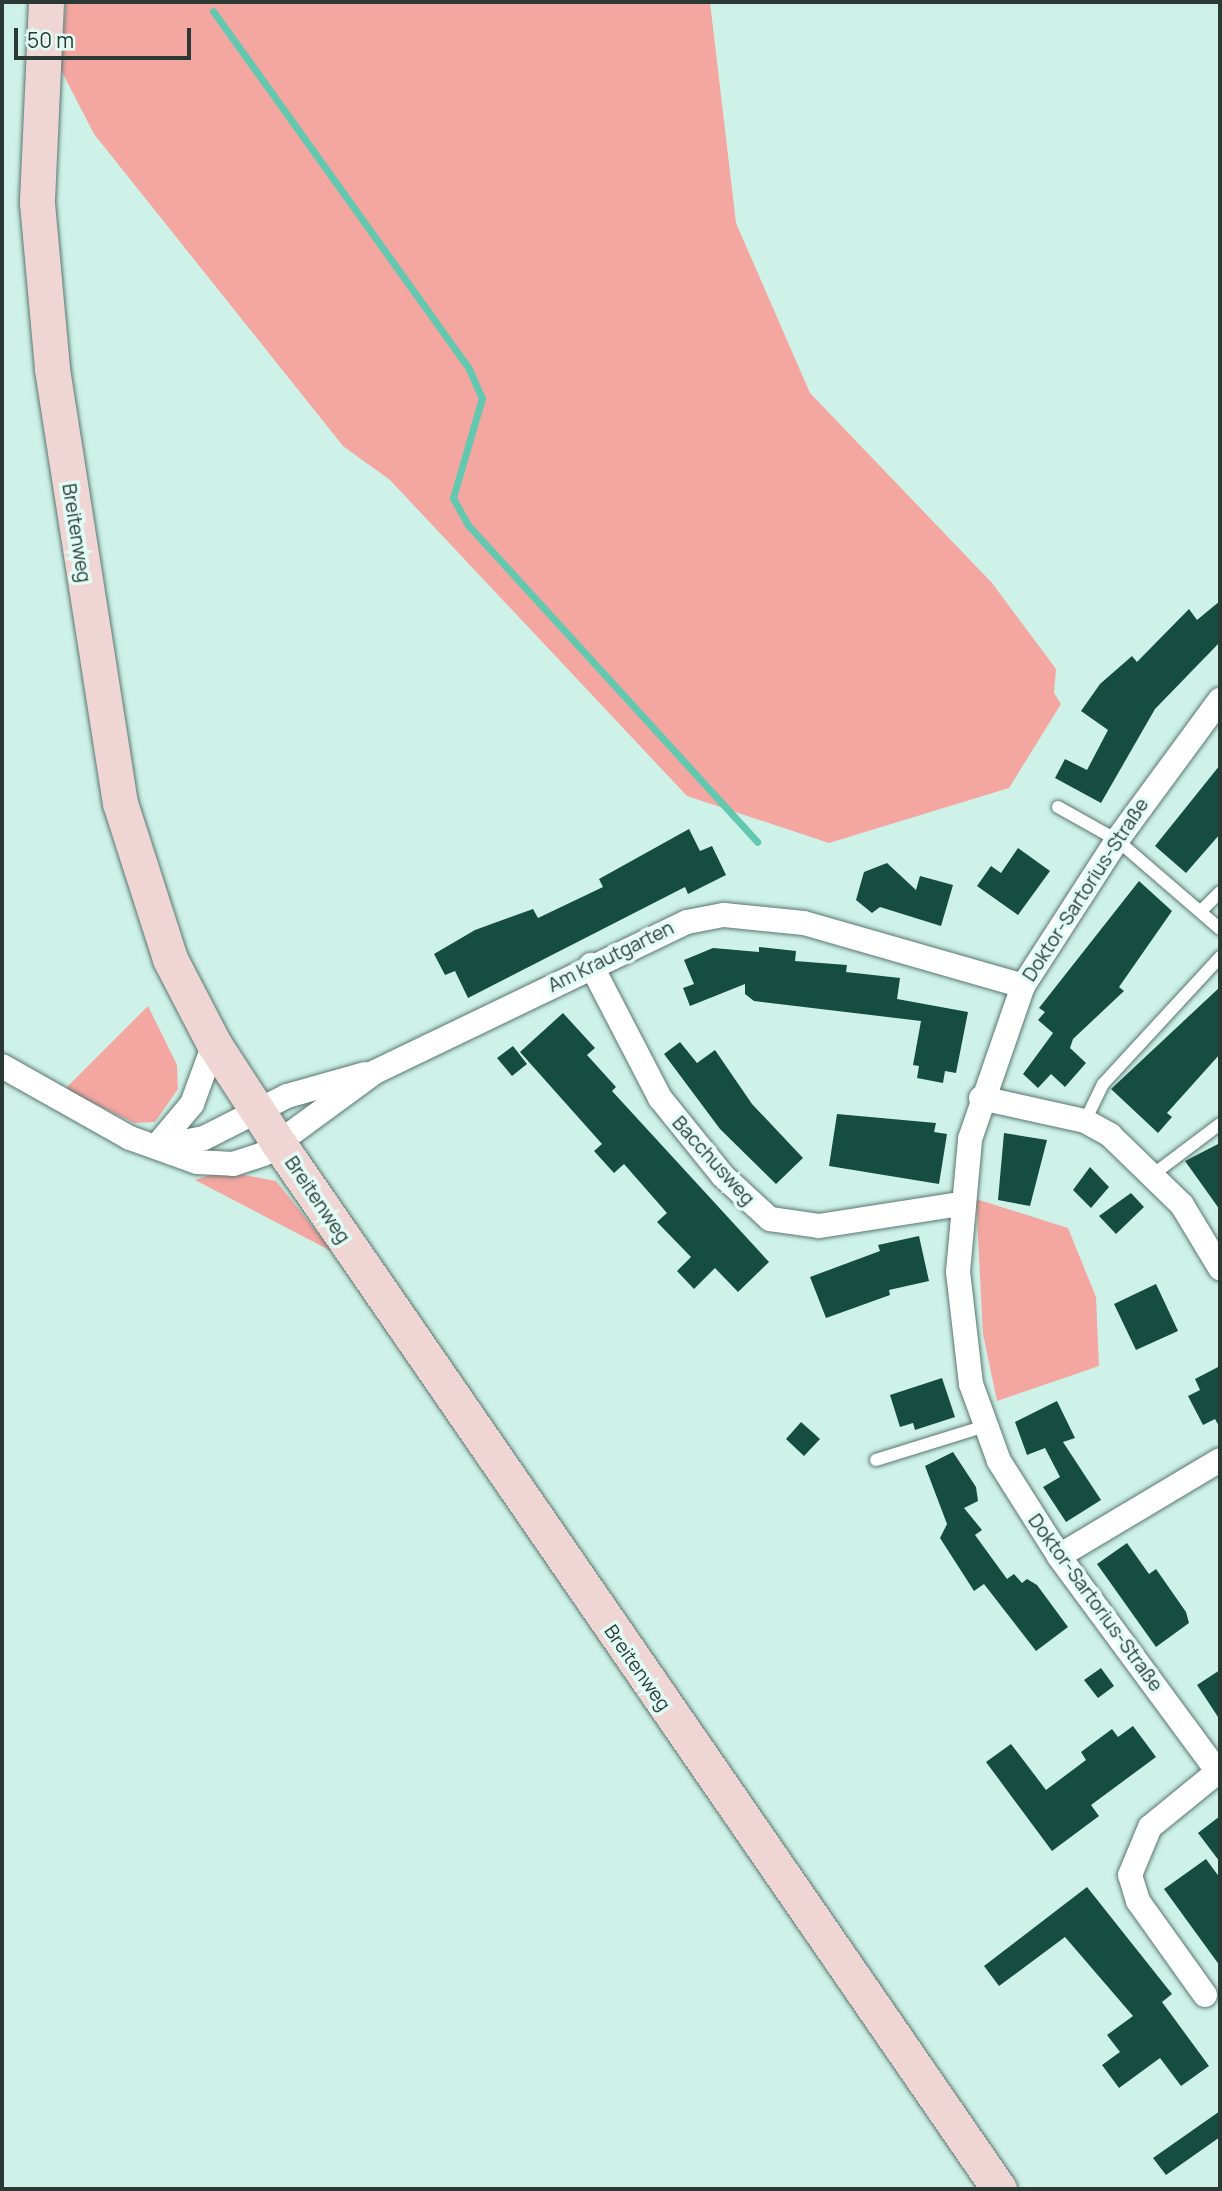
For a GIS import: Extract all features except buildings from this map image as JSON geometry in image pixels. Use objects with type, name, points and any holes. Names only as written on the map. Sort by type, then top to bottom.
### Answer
[{"type":"main road","name":"Breitenweg","points":[[46,2],[36,160],[44,303],[104,718],[151,909],[214,1044],[257,1112],[999,2189]]},
{"type":"street","name":"Doktor-Sartorius-Straße","points":[[1219,1771],[1059,1556],[982,1427],[962,1330],[960,1204],[981,1098],[1023,986],[1117,840],[1220,700]]},
{"type":"street","name":"Am Krautgarten","points":[[279,1144],[375,1072],[591,965],[687,922],[760,916],[1023,986]]},
{"type":"street","name":"Bacchusweg","points":[[591,965],[660,1098],[723,1176],[770,1219],[819,1226],[960,1204]]},
{"type":"street","points":[[156,1147],[192,1104],[214,1044]]},
{"type":"street","name":"Breitenweg","points":[[2,1066],[107,1127],[197,1162],[233,1164],[279,1144]]},
{"type":"street","name":"Am Krautgarten","points":[[257,1112],[301,1091],[375,1072]]},
{"type":"street","points":[[981,1098],[1085,1121],[1155,1173],[1217,1254]]},
{"type":"street","points":[[156,1147],[204,1138],[257,1112]]},
{"type":"street","points":[[1059,1556],[1220,1460]]},
{"type":"street","points":[[1205,1995],[1138,1901],[1130,1875],[1150,1827],[1219,1771]]},
{"type":"lane","points":[[1058,807],[1117,840],[1220,929]]},
{"type":"lane","points":[[1201,911],[1220,892]]},
{"type":"lane","points":[[1085,1121],[1103,1084],[1220,957]]},
{"type":"lane","points":[[1155,1173],[1220,1124]]},
{"type":"lane","points":[[876,1460],[982,1427]]},
{"type":"shaded area","points":[[66,2],[710,2],[736,223],[810,393],[992,583],[1056,669],[1054,693],[1061,704],[1009,788],[829,843],[687,796],[390,480],[343,446],[94,134],[60,68]]},
{"type":"shaded area","points":[[148,1006],[177,1065],[178,1089],[155,1122],[134,1123],[65,1089]]},
{"type":"shaded area","points":[[223,1171],[276,1181],[333,1252],[195,1180]]},
{"type":"shaded area","points":[[976,1199],[1068,1228],[1096,1297],[1099,1366],[997,1401],[983,1334]]},
{"type":"waterway","points":[[213,11],[469,369],[482,398],[453,498],[468,525],[757,842]]}]
